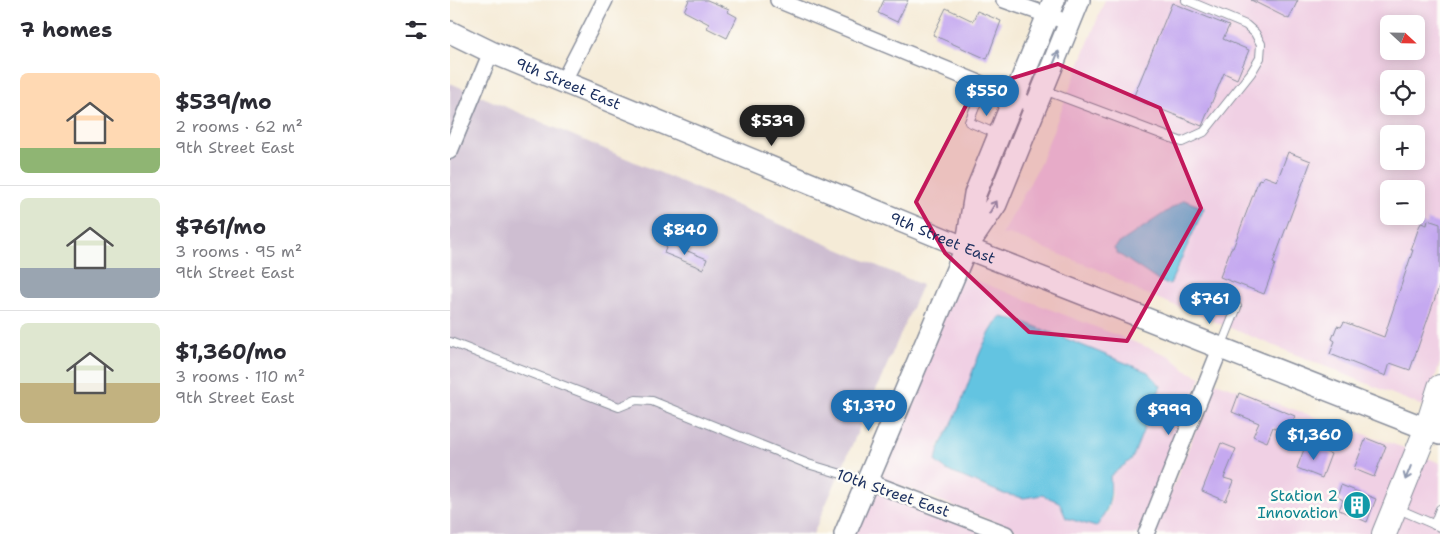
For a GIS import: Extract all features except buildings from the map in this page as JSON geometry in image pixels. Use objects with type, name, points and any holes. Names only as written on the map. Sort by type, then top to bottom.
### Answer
[{"type":"main road","points":[[1384,534],[1394,508],[1433,431],[1440,387]]},
{"type":"street","points":[[564,80],[605,0]]},
{"type":"street","points":[[778,0],[1014,97],[1039,98]]},
{"type":"street","points":[[1004,0],[1051,7],[1070,23]]},
{"type":"street","points":[[845,534],[966,248],[996,204],[1079,0]]},
{"type":"street","points":[[966,248],[975,194],[1051,7]]},
{"type":"street","name":"9th Street East","points":[[450,32],[491,52],[564,80],[966,248],[1433,431]]},
{"type":"street","points":[[451,145],[491,52]]},
{"type":"street","points":[[1146,534],[1220,349]]},
{"type":"street","name":"10th Street East","points":[[867,481],[1006,534]]},
{"type":"lane","points":[[1039,98],[1182,142],[1204,132],[1251,74],[1260,58],[1261,44],[1255,32],[1246,25],[1186,0]]},
{"type":"lane","points":[[984,84],[969,122],[999,135]]},
{"type":"lane","points":[[1220,349],[1236,307]]},
{"type":"lane","name":"10th Street East","points":[[450,342],[619,407],[636,400],[652,401],[808,464],[867,481]]},
{"type":"lane","points":[[1394,508],[1437,526],[1440,508]]},
{"type":"highlighted area","points":[[1058,64],[1160,108],[1201,208],[1127,341],[1029,332],[945,253],[916,202],[974,90]]},
{"type":"shaded area","points":[[1105,0],[1440,0],[1440,363],[1425,407],[1139,291],[1109,274],[1009,234],[1002,235],[1039,166]],"holes":[[[1184,200],[1143,271],[1137,265],[1125,260],[1114,248]]]},
{"type":"shaded area","points":[[450,83],[922,285],[813,534],[450,534]]},
{"type":"shaded area","points":[[960,274],[1170,356],[1187,371],[1201,377],[1138,534],[1026,534],[881,478]],"holes":[[[952,423],[1132,459],[1110,476],[1112,495],[1107,514],[1042,495],[938,447]]]},
{"type":"shaded area","points":[[1215,382],[1410,450],[1375,534],[1154,534]]},
{"type":"shaded area","points":[[1423,456],[1440,463],[1440,534],[1392,534]]},
{"type":"shaded area","points":[[869,488],[988,534],[850,534]]},
{"type":"water","points":[[1184,200],[1204,208],[1170,284],[1160,282],[1117,253],[1114,248]]},
{"type":"water","points":[[1000,317],[1022,321],[1148,372],[1161,386],[1132,459],[1110,476],[1109,503],[1096,527],[1066,518],[1059,502],[1042,495],[1024,498],[1004,494],[948,471],[936,462],[940,446],[958,410],[984,343]]},
{"type":"place","name":"Station 2 Innovation","points":[[1357,505]]}]
